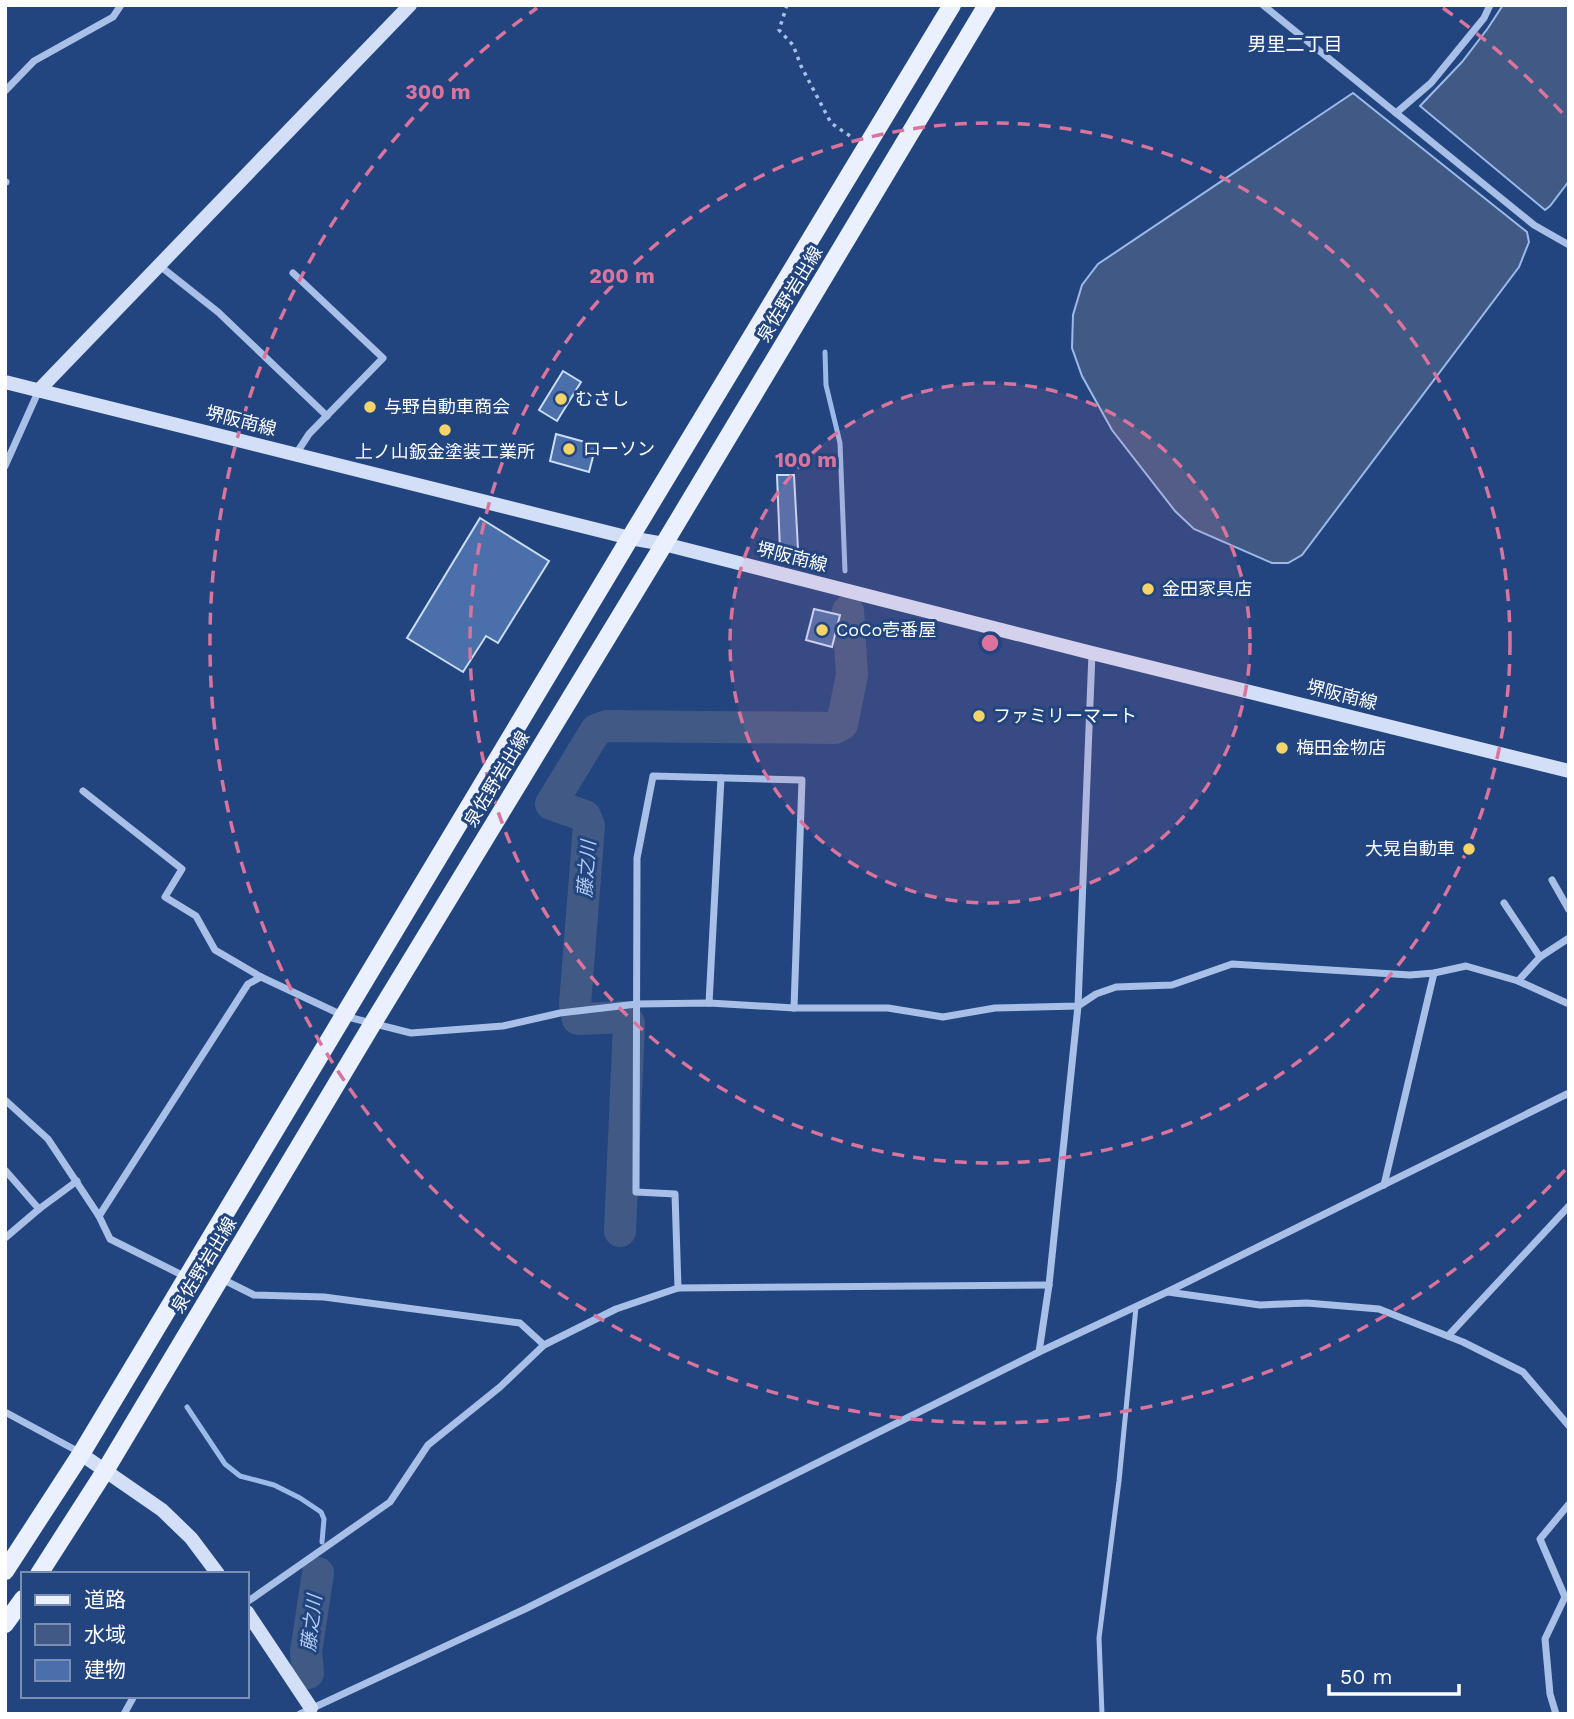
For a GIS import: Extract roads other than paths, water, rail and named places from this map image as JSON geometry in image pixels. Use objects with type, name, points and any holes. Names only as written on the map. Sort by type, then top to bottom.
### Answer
[{"type":"main road","points":[[39,390],[410,5]]},
{"type":"main road","name":"泉佐野岩出線","points":[[5,1571],[81,1454],[952,5]]},
{"type":"main road","name":"泉佐野岩出線","points":[[40,1572],[106,1471],[373,1023],[988,5]]},
{"type":"main road","name":"堺阪南線","points":[[5,382],[1569,771]]},
{"type":"main road","points":[[81,1454],[162,1510],[191,1538],[216,1572]]},
{"type":"main road","points":[[248,1614],[309,1712]]},
{"type":"street","points":[[5,91],[34,61],[113,17],[121,5]]},
{"type":"street","points":[[1263,5],[1534,225],[1569,245]]},
{"type":"street","points":[[1396,113],[1431,83],[1483,18],[1490,5]]},
{"type":"street","points":[[160,266],[218,312],[327,416]]},
{"type":"street","points":[[293,273],[383,358],[309,434],[296,454]]},
{"type":"street","points":[[5,466],[39,390]]},
{"type":"street","points":[[1040,1352],[1078,1006],[1092,653]]},
{"type":"street","points":[[678,1288],[675,1194],[636,1192],[637,858],[653,776],[802,780],[794,1008]]},
{"type":"street","points":[[709,1003],[721,778]]},
{"type":"street","points":[[83,791],[182,869],[165,897],[196,916],[215,950],[261,978],[344,1016],[411,1033],[503,1026],[572,1012],[637,1004],[709,1003],[794,1008],[888,1008],[943,1017],[995,1008],[1078,1006],[1096,993],[1116,987],[1172,985],[1232,964],[1410,975],[1466,966],[1518,981],[1569,1004]]},
{"type":"street","points":[[1552,880],[1569,910]]},
{"type":"street","points":[[1504,903],[1540,957]]},
{"type":"street","points":[[1518,981],[1540,957],[1569,938]]},
{"type":"street","points":[[1384,1185],[1434,973]]},
{"type":"street","points":[[99,1216],[248,984],[261,978]]},
{"type":"street","points":[[309,1712],[525,1609],[1040,1352],[1569,1093]]},
{"type":"street","points":[[5,1100],[48,1139],[99,1216],[110,1239],[187,1278]]},
{"type":"street","points":[[5,1170],[39,1209]]},
{"type":"street","points":[[5,1238],[77,1181]]},
{"type":"street","points":[[1448,1336],[1569,1206]]},
{"type":"street","points":[[220,1278],[254,1295],[324,1297],[520,1323],[544,1345]]},
{"type":"street","points":[[248,1601],[390,1502],[428,1445],[500,1387],[544,1345],[616,1309],[678,1288],[1049,1285]]},
{"type":"street","points":[[1167,1292],[1260,1306],[1307,1303],[1379,1309],[1463,1342],[1523,1372],[1569,1426]]},
{"type":"street","points":[[5,1412],[81,1454]]},
{"type":"street","points":[[1556,1714],[1550,1694],[1545,1639],[1565,1597],[1539,1539],[1569,1504]]},
{"type":"street","points":[[5,1634],[14,1611]]},
{"type":"street","points":[[124,1714],[133,1698]]},
{"type":"lane","points":[[1102,1714],[1099,1638],[1119,1481],[1136,1307]]},
{"type":"water","points":[[1503,5],[1569,5],[1569,181],[1545,210],[1420,106],[1462,62]]},
{"type":"water","points":[[1353,93],[1527,232],[1529,242],[1519,267],[1302,555],[1288,563],[1272,563],[1194,529],[1175,511],[1112,430],[1082,376],[1072,348],[1073,315],[1082,285],[1098,264]]},
{"type":"waterway","name":"藤之川","points":[[825,352],[826,385],[840,443],[845,571]]},
{"type":"waterway","name":"藤之川","points":[[620,1231],[629,1023],[624,1017],[578,1019],[575,1004],[589,826],[585,816],[551,804],[596,730],[607,726],[835,728],[842,724],[852,675],[848,611]]},
{"type":"waterway","points":[[187,1407],[225,1464],[240,1476],[274,1485],[321,1512],[324,1519],[322,1542]]},
{"type":"waterway","name":"藤之川","points":[[308,1673],[306,1652],[318,1573]]},
{"type":"place","name":"むさし","points":[[561,399]]},
{"type":"place","name":"与野自動車商会","points":[[370,407]]},
{"type":"place","name":"上ノ山鈑金塗装工業所","points":[[445,430]]},
{"type":"place","name":"ローソン","points":[[569,449]]},
{"type":"place","name":"金田家具店","points":[[1148,589]]},
{"type":"place","name":"CoCo壱番屋","points":[[822,630]]},
{"type":"place","name":"ファミリーマート","points":[[979,716]]},
{"type":"place","name":"梅田金物店","points":[[1282,748]]},
{"type":"place","name":"大晃自動車","points":[[1469,849]]},
{"type":"district","name":"男里二丁目","points":[[1295,44]]}]
